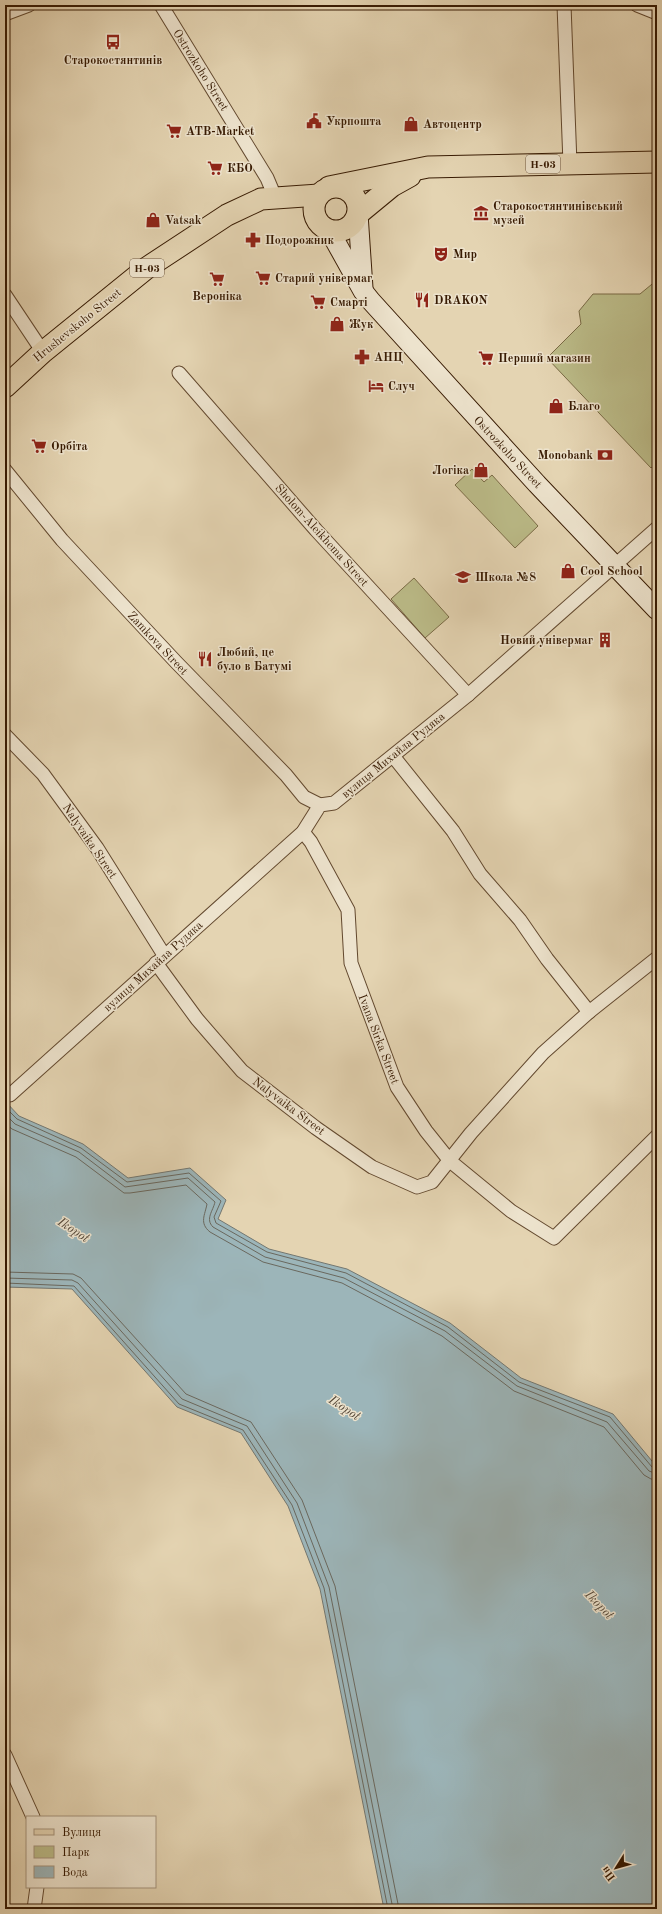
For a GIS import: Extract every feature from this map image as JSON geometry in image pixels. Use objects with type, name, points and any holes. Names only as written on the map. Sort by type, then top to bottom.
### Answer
[{"type":"main road","name":"Hrushevskoho Street","points":[[5,387],[43,352],[162,256],[227,214],[261,199],[324,191],[428,167],[657,162]]},
{"type":"main road","name":"Hrushevskoho Street","points":[[358,214],[392,186],[428,167]]},
{"type":"main road","name":"Н-03","points":[[324,191],[343,188],[354,195],[357,201],[358,214],[350,227],[336,231],[325,228]]},
{"type":"main road","points":[[324,191],[314,208],[315,215],[325,228]]},
{"type":"main road","points":[[275,197],[325,228]]},
{"type":"main road","points":[[358,214],[363,291]]},
{"type":"main road","name":"Ostrozkoho Street","points":[[325,228],[363,291],[428,365],[614,567],[657,610]]},
{"type":"street","points":[[5,14],[29,5]]},
{"type":"street","name":"Ostrozkoho Street","points":[[161,5],[267,178],[275,197]]},
{"type":"street","points":[[564,5],[570,164]]},
{"type":"street","points":[[637,5],[657,13]]},
{"type":"street","points":[[5,295],[43,352]]},
{"type":"street","name":"Sholom-Aleikhema Street","points":[[179,373],[316,530],[468,695]]},
{"type":"street","name":"Zamkova Street","points":[[5,470],[62,540],[171,657],[286,775],[304,797],[320,805]]},
{"type":"street","name":"вулиця Михайла Рудяка","points":[[10,1095],[303,832],[320,805],[334,802],[394,756],[468,695],[657,528]]},
{"type":"street","name":"Nalyvaika Street","points":[[5,735],[43,774],[97,848],[160,960],[197,1019],[242,1071],[316,1128],[372,1167],[417,1188],[432,1182],[471,1133],[542,1053],[589,1012],[657,958]]},
{"type":"street","points":[[394,756],[453,831],[480,874],[520,920],[547,960],[589,1012]]},
{"type":"street","name":"Ivana Sirka Street","points":[[303,832],[311,842],[348,910],[351,963],[397,1087],[426,1131],[450,1161],[511,1211],[554,1238],[657,1136]]},
{"type":"street","points":[[5,1755],[33,1816]]},
{"type":"street","points":[[34,1909],[37,1888]]},
{"type":"green space","points":[[657,280],[657,462],[651,468],[547,358],[581,324],[579,311],[593,294],[640,294]]},
{"type":"green space","points":[[472,469],[484,482],[492,475],[538,526],[515,548],[455,485]]},
{"type":"green space","points":[[414,578],[449,617],[425,638],[391,599]]},
{"type":"water","name":"Ikopot","points":[[5,1101],[19,1116],[83,1144],[128,1178],[190,1168],[226,1200],[218,1219],[269,1249],[347,1269],[450,1323],[521,1378],[613,1414],[657,1467],[657,1909],[384,1909],[320,1589],[288,1506],[241,1433],[177,1407],[72,1289],[5,1287]]},
{"type":"place","name":"Старокостянтинів","points":[[113,42]]},
{"type":"place","name":"Укрпошта","points":[[314,121]]},
{"type":"place","name":"Автоцентр","points":[[411,124]]},
{"type":"place","name":"ATB-Market","points":[[174,131]]},
{"type":"place","name":"КБО","points":[[215,168]]},
{"type":"place","name":"Старокостянтинівський музей","points":[[481,213]]},
{"type":"place","name":"Vatsak","points":[[153,220]]},
{"type":"place","name":"Подорожник","points":[[253,240]]},
{"type":"place","name":"Мир","points":[[441,254]]},
{"type":"place","name":"Старий універмаг","points":[[263,278]]},
{"type":"place","name":"Вероніка","points":[[217,279]]},
{"type":"place","name":"DRAKON","points":[[422,300]]},
{"type":"place","name":"Смарті","points":[[318,302]]},
{"type":"place","name":"Жук","points":[[337,324]]},
{"type":"place","name":"АНЦ","points":[[362,357]]},
{"type":"place","name":"Перший магазин","points":[[486,358]]},
{"type":"place","name":"Случ","points":[[376,386]]},
{"type":"place","name":"Благо","points":[[556,406]]},
{"type":"place","name":"Орбіта","points":[[39,446]]},
{"type":"place","name":"Monobank","points":[[605,455]]},
{"type":"place","name":"Логіка","points":[[481,470]]},
{"type":"place","name":"Cool School","points":[[568,571]]},
{"type":"place","name":"Школа №8","points":[[463,577]]},
{"type":"place","name":"Новий універмаг","points":[[605,640]]},
{"type":"place","name":"Любий, це було в Батумі","points":[[205,659]]}]
